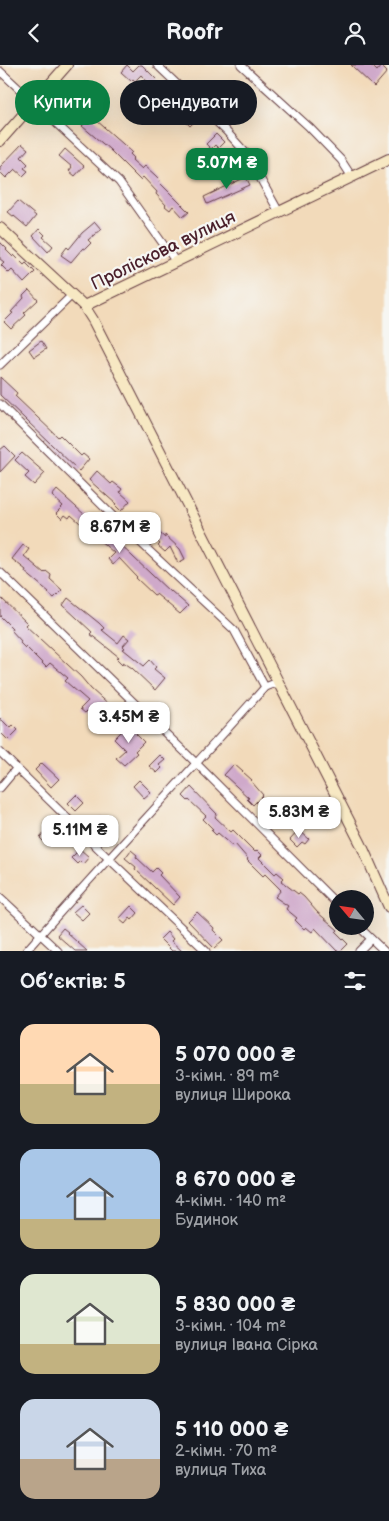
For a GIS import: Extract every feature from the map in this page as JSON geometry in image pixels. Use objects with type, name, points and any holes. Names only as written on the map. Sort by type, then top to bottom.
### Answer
[{"type":"street","points":[[53,80],[66,65]]},
{"type":"street","points":[[157,65],[226,131],[246,153],[279,212]]},
{"type":"street","points":[[241,65],[341,160],[352,177]]},
{"type":"street","points":[[0,71],[15,85]]},
{"type":"street","points":[[0,141],[15,124]]},
{"type":"street","points":[[58,125],[119,182],[176,262]]},
{"type":"street","name":"Проліскова вулиця","points":[[0,365],[72,295],[84,306],[389,159]]},
{"type":"street","points":[[0,228],[72,295]]},
{"type":"street","points":[[84,306],[110,352],[361,844],[389,907]]},
{"type":"street","points":[[0,404],[128,531],[234,630],[265,687]]},
{"type":"street","points":[[0,572],[329,896]]},
{"type":"street","points":[[26,951],[108,858],[197,764],[265,687],[278,682]]},
{"type":"street","points":[[0,753],[206,951]]},
{"type":"street","points":[[0,788],[16,769]]},
{"type":"street","points":[[0,897],[58,951]]},
{"type":"street","points":[[367,935],[384,951]]},
{"type":"street","points":[[359,951],[371,939]]},
{"type":"building","points":[[127,65],[133,71],[139,65],[142,65],[157,80],[146,80],[141,75],[136,80],[130,80],[121,72]]},
{"type":"building","points":[[351,65],[371,65],[377,71],[381,66],[387,72],[374,87]]},
{"type":"building","points":[[102,125],[132,152],[130,154],[134,158],[132,160],[142,169],[145,166],[155,175],[160,180],[159,182],[189,212],[183,217],[173,206],[170,210],[165,206],[156,194],[157,192],[143,177],[140,180],[109,149],[82,126]]},
{"type":"building","points":[[216,134],[224,142],[218,148],[215,145],[211,149],[206,144]]},
{"type":"building","points":[[22,144],[28,149],[21,157],[28,164],[24,168],[28,171],[23,176],[15,169],[6,178],[0,172],[0,167]]},
{"type":"building","points":[[65,149],[84,166],[75,176],[69,171],[72,167],[59,156]]},
{"type":"building","points":[[246,177],[250,185],[207,204],[204,197]]},
{"type":"building","points":[[18,201],[36,216],[27,227],[8,212]]},
{"type":"building","points":[[95,222],[101,229],[88,240],[91,243],[85,249],[83,248],[71,262],[61,255],[67,247],[69,249],[82,233]]},
{"type":"building","points":[[39,229],[45,235],[43,237],[53,246],[48,252],[33,236]]},
{"type":"building","points":[[0,242],[13,257],[14,255],[24,265],[26,263],[35,272],[24,283],[12,270],[9,273],[1,265],[4,262],[0,259]]},
{"type":"building","points":[[29,290],[38,300],[11,329],[4,322],[13,313],[11,312]]},
{"type":"building","points":[[41,341],[46,349],[34,357],[29,350]]},
{"type":"building","points":[[0,377],[17,393],[15,396],[58,437],[60,435],[81,456],[83,454],[89,459],[79,471],[0,395]]},
{"type":"building","points":[[5,446],[15,456],[0,472],[0,450]]},
{"type":"building","points":[[22,453],[45,473],[34,485],[25,477],[29,473],[15,460]]},
{"type":"building","points":[[97,471],[111,484],[113,482],[122,489],[120,492],[130,501],[121,511],[116,504],[89,480]]},
{"type":"building","points":[[57,490],[94,523],[96,522],[170,592],[188,606],[180,614],[156,594],[154,595],[119,558],[113,565],[108,559],[114,553],[71,515],[69,518],[65,515],[62,519],[56,513],[63,506],[52,496]]},
{"type":"building","points":[[153,527],[180,549],[185,559],[178,563],[170,547],[165,552],[158,546],[160,544],[148,532]]},
{"type":"building","points":[[23,545],[29,549],[24,556],[44,573],[46,571],[51,575],[50,579],[62,590],[54,598],[12,559]]},
{"type":"building","points":[[0,597],[27,623],[25,625],[112,708],[98,722],[87,711],[85,713],[80,709],[88,701],[65,681],[68,678],[50,663],[46,667],[20,643],[21,641],[11,630],[12,628],[0,616]]},
{"type":"building","points":[[68,598],[99,623],[104,628],[102,630],[118,643],[124,635],[129,639],[123,646],[125,648],[123,649],[144,666],[150,660],[156,667],[154,669],[165,678],[155,690],[132,668],[123,662],[122,664],[117,659],[119,657],[90,634],[92,632],[63,605]]},
{"type":"building","points":[[0,718],[10,728],[13,725],[18,730],[8,740],[0,732]]},
{"type":"building","points":[[133,725],[139,731],[136,734],[144,742],[135,751],[137,753],[124,765],[116,758],[125,750],[114,739],[125,728],[127,731]]},
{"type":"building","points":[[160,755],[165,760],[159,765],[162,768],[157,773],[149,766]]},
{"type":"building","points":[[42,763],[59,779],[51,787],[35,770]]},
{"type":"building","points":[[234,764],[252,780],[263,795],[253,805],[247,799],[249,798],[224,775]]},
{"type":"building","points":[[139,780],[151,792],[144,798],[133,786]]},
{"type":"building","points":[[191,787],[217,814],[215,817],[231,832],[233,830],[255,852],[257,850],[262,855],[259,858],[275,874],[277,872],[284,878],[281,881],[304,897],[329,922],[329,935],[339,935],[348,944],[341,951],[337,951],[315,928],[312,932],[306,927],[304,929],[295,920],[297,918],[286,909],[288,906],[275,897],[281,890],[247,860],[235,844],[233,846],[218,833],[216,835],[203,819],[206,816],[183,796]]},
{"type":"building","points":[[76,795],[84,803],[76,811],[68,803]]},
{"type":"building","points":[[267,804],[275,811],[267,820],[259,814]]},
{"type":"building","points":[[103,816],[112,826],[102,836],[93,825]]},
{"type":"building","points":[[53,823],[59,828],[45,843],[40,838]]},
{"type":"building","points":[[299,830],[309,839],[305,844],[302,842],[297,847],[290,840]]},
{"type":"building","points":[[80,849],[89,857],[83,864],[80,861],[77,864],[71,858]]},
{"type":"building","points":[[131,850],[152,872],[156,868],[161,873],[159,875],[180,897],[173,905],[125,858]]},
{"type":"building","points":[[81,905],[89,913],[82,920],[73,912]]},
{"type":"building","points":[[131,906],[138,913],[125,924],[119,919]]},
{"type":"building","points":[[197,912],[214,928],[213,930],[223,940],[214,948],[188,921]]},
{"type":"building","points":[[63,928],[87,951],[75,951],[57,935]]},
{"type":"building","points":[[167,932],[173,939],[171,941],[182,951],[172,951],[160,939]]}]
